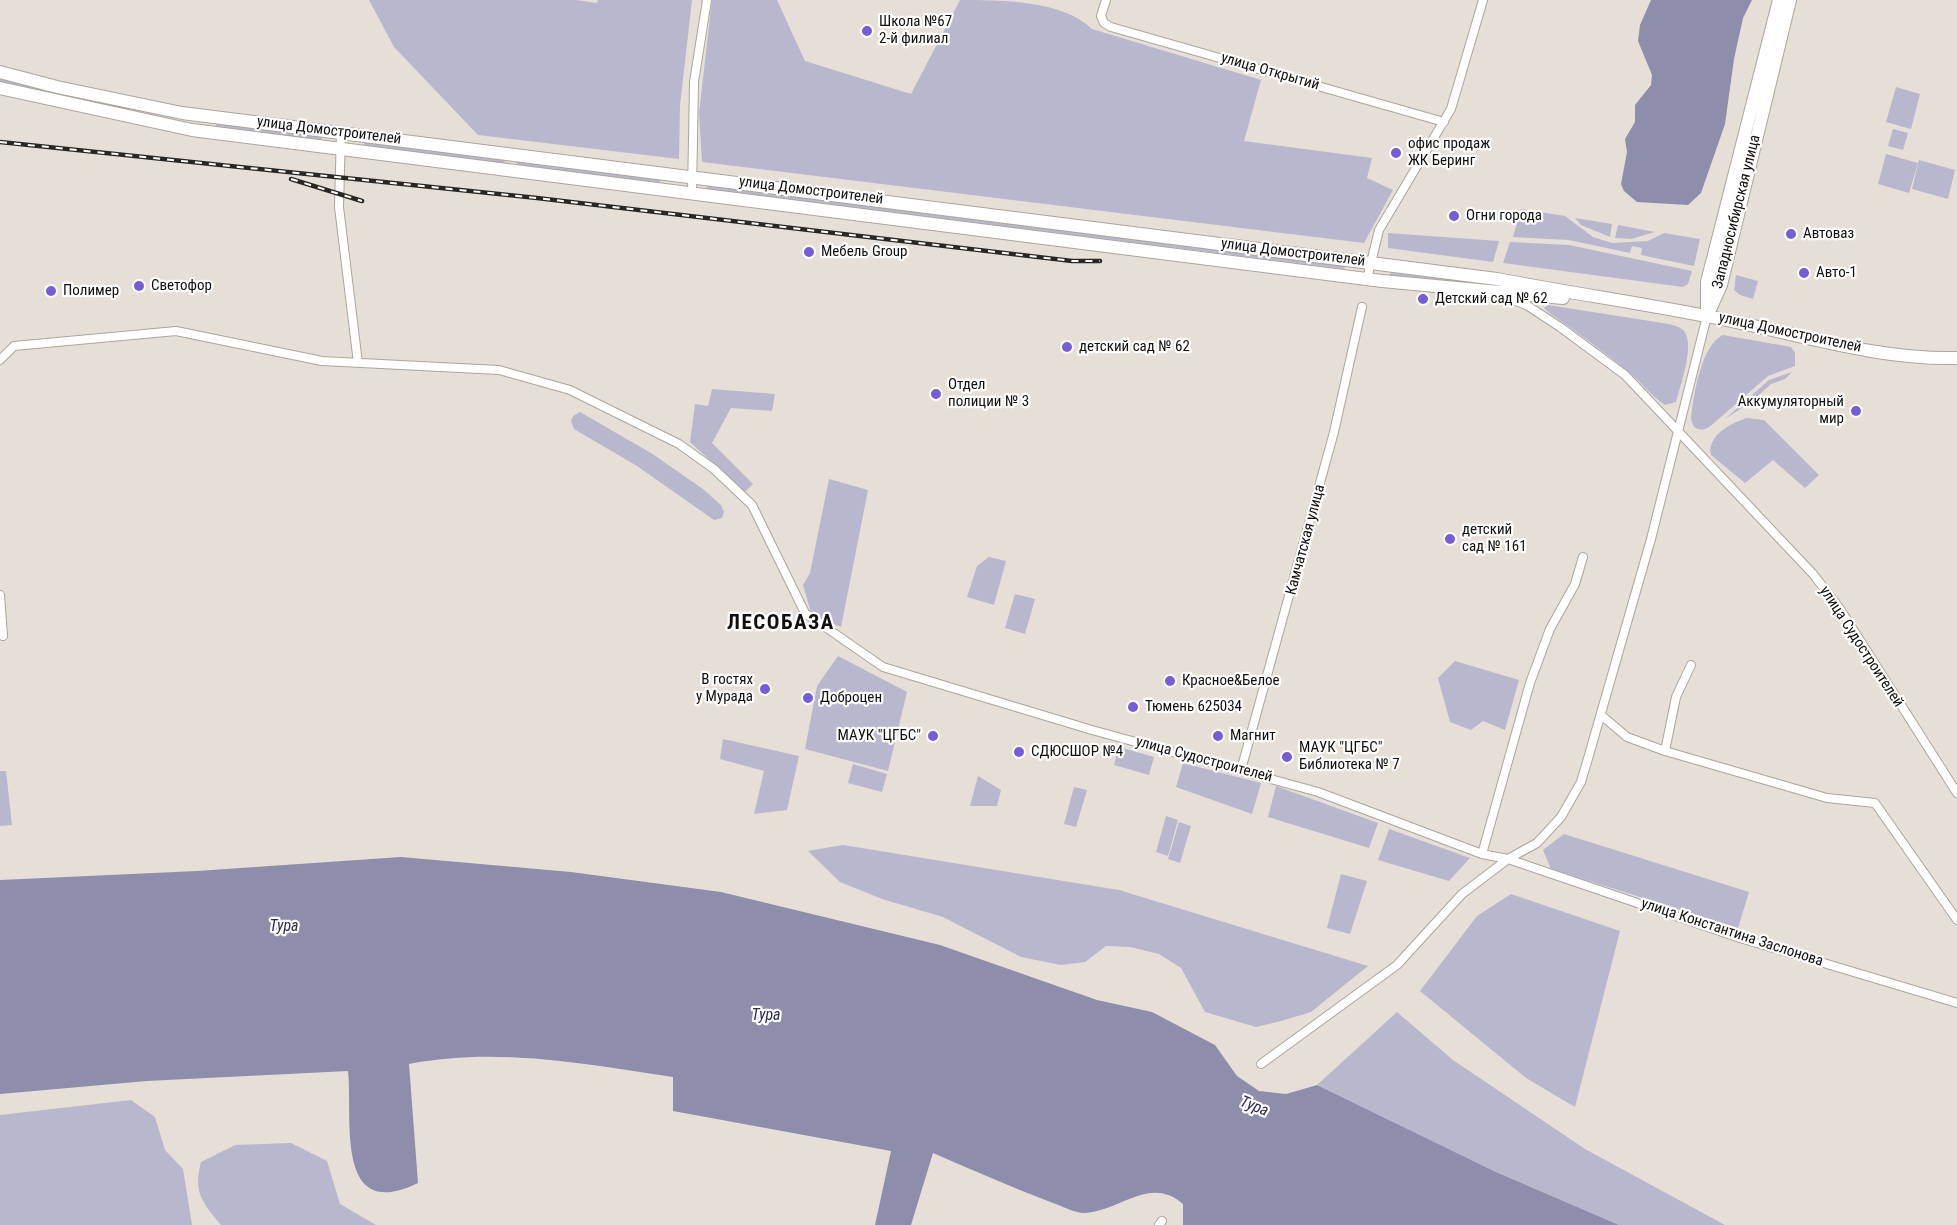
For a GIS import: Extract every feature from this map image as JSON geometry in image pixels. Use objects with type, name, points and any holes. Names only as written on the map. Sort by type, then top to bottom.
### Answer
[{"type":"main road","name":"Западносибирская улица","points":[[1707,316],[1707,282],[1779,0]]},
{"type":"main road","name":"Западносибирская улица","points":[[1707,316],[1721,285],[1790,0]]},
{"type":"main road","name":"улица Домостроителей","points":[[0,72],[57,87],[182,113],[1497,279],[1707,316],[1906,356],[1957,358]]},
{"type":"main road","name":"улица Домостроителей","points":[[0,88],[192,130],[339,150],[1367,279],[1496,293],[1624,303]]},
{"type":"street","points":[[692,193],[694,82],[707,0]]},
{"type":"street","name":"улица Открытий","points":[[1106,0],[1101,16],[1104,23],[1111,27],[1444,122]]},
{"type":"street","points":[[1367,279],[1379,230],[1400,191],[1451,109],[1483,0]]},
{"type":"street","points":[[1,358],[15,346],[176,331],[322,361],[358,363],[339,207],[341,132]]},
{"type":"street","name":"улица Судостроителей","points":[[1496,293],[1528,306],[1625,375],[1813,574],[1840,609],[1957,793]]},
{"type":"street","name":"Камчатская улица","points":[[1241,770],[1334,432],[1362,307]]},
{"type":"street","points":[[1261,1064],[1397,965],[1462,894],[1508,859],[1537,843],[1561,817],[1581,782],[1601,715],[1679,432],[1707,316]]},
{"type":"street","name":"улица Судостроителей","points":[[358,363],[499,370],[533,377],[570,390],[679,444],[714,469],[752,505],[805,614],[858,652],[892,671],[1318,792],[1482,854],[1508,859]]},
{"type":"street","points":[[1482,854],[1530,683],[1550,629],[1575,584],[1583,557]]},
{"type":"street","points":[[0,595],[3,636]]},
{"type":"street","points":[[1665,751],[1676,697],[1691,665]]},
{"type":"street","points":[[1601,715],[1627,737],[1665,751],[1827,798],[1875,803],[1957,920]]},
{"type":"street","name":"улица Константина Заслонова","points":[[1508,859],[1740,938],[1957,1003]]},
{"type":"shaded area","points":[[369,0],[576,0],[597,3],[598,0],[692,0],[680,105],[679,159],[478,135],[394,47]]},
{"type":"shaded area","points":[[712,0],[777,0],[805,61],[911,94],[960,0],[993,0],[1048,7],[1080,19],[1092,29],[1261,80],[1244,141],[1372,158],[1367,178],[1393,190],[1364,243],[702,162],[699,113]]},
{"type":"shaded area","points":[[0,79],[179,119],[0,82]]},
{"type":"shaded area","points":[[1896,87],[1920,94],[1911,129],[1886,122]]},
{"type":"shaded area","points":[[217,123],[322,138],[319,142],[217,128],[215,127]]},
{"type":"shaded area","points":[[1893,129],[1908,133],[1903,150],[1888,146]]},
{"type":"shaded area","points":[[366,141],[501,159],[510,165],[365,147],[363,145]]},
{"type":"shaded area","points":[[1886,154],[1918,163],[1909,193],[1878,184]]},
{"type":"shaded area","points":[[512,160],[662,179],[659,183],[521,166]]},
{"type":"shaded area","points":[[1919,160],[1955,170],[1948,199],[1912,189]]},
{"type":"shaded area","points":[[706,185],[1344,265],[1345,269],[707,189]]},
{"type":"shaded area","points":[[1521,209],[1565,216],[1593,237],[1612,243],[1648,241],[1664,233],[1700,239],[1694,266],[1641,255],[1642,248],[1632,246],[1630,253],[1569,240],[1513,237]]},
{"type":"shaded area","points":[[1575,218],[1612,224],[1610,237],[1581,225]]},
{"type":"shaded area","points":[[1618,225],[1655,232],[1631,239],[1615,238]]},
{"type":"shaded area","points":[[1388,233],[1499,241],[1493,262],[1388,248]]},
{"type":"shaded area","points":[[1510,242],[1569,245],[1692,271],[1688,284],[1683,287],[1503,263]]},
{"type":"shaded area","points":[[1392,272],[1478,282],[1480,287],[1391,277],[1389,275]]},
{"type":"shaded area","points":[[1736,275],[1758,281],[1753,299],[1740,295],[1734,290]]},
{"type":"shaded area","points":[[1548,305],[1669,324],[1682,329],[1688,343],[1688,353],[1676,402],[1665,405],[1660,402],[1620,365],[1547,311],[1544,308]]},
{"type":"shaded area","points":[[1723,335],[1791,347],[1795,353],[1795,366],[1768,376],[1712,425],[1700,429],[1694,427],[1691,420],[1696,386],[1709,349]]},
{"type":"shaded area","points":[[1792,372],[1785,379],[1771,384],[1751,402],[1725,419],[1769,380]]},
{"type":"shaded area","points":[[712,389],[775,394],[772,411],[731,408],[712,443],[753,484],[745,492],[690,442],[695,404],[708,406]]},
{"type":"shaded area","points":[[580,412],[651,453],[703,489],[721,505],[724,512],[722,518],[714,520],[637,466],[574,429],[571,421],[573,416]]},
{"type":"shaded area","points":[[1747,418],[1764,420],[1819,475],[1805,488],[1773,460],[1745,483],[1711,455],[1711,448],[1716,436],[1722,431]]},
{"type":"shaded area","points":[[829,479],[868,490],[841,627],[812,616],[803,585],[810,573]]},
{"type":"shaded area","points":[[989,557],[1006,561],[994,605],[967,597],[977,566]]},
{"type":"shaded area","points":[[1015,594],[1035,599],[1025,634],[1005,628]]},
{"type":"shaded area","points":[[838,656],[907,692],[888,771],[805,749],[817,686]]},
{"type":"shaded area","points":[[1455,661],[1519,680],[1505,730],[1483,721],[1471,730],[1450,722],[1438,678]]},
{"type":"shaded area","points":[[723,739],[799,756],[787,810],[754,814],[764,771],[720,759]]},
{"type":"shaded area","points":[[1119,747],[1154,757],[1149,775],[1114,765]]},
{"type":"shaded area","points":[[1183,763],[1261,783],[1252,814],[1176,787]]},
{"type":"shaded area","points":[[853,764],[887,774],[882,792],[848,783]]},
{"type":"shaded area","points":[[0,771],[6,771],[12,825],[0,826]]},
{"type":"shaded area","points":[[978,776],[1001,790],[997,806],[970,806]]},
{"type":"shaded area","points":[[1276,786],[1378,823],[1369,848],[1268,817]]},
{"type":"shaded area","points":[[1074,787],[1087,790],[1076,827],[1064,824]]},
{"type":"shaded area","points":[[1166,816],[1178,820],[1168,856],[1156,852]]},
{"type":"shaded area","points":[[1179,822],[1191,826],[1180,863],[1168,859]]},
{"type":"shaded area","points":[[1389,829],[1470,858],[1449,881],[1378,860]]},
{"type":"shaded area","points":[[1564,834],[1749,892],[1738,928],[1551,869],[1543,850]]},
{"type":"shaded area","points":[[843,845],[1119,890],[1368,966],[1311,1012],[1256,1027],[1205,1012],[1181,968],[1159,954],[1130,947],[1106,946],[1085,962],[1061,965],[1021,957],[943,917],[882,899],[840,882],[808,851]]},
{"type":"shaded area","points":[[1341,874],[1367,881],[1350,934],[1327,928]]},
{"type":"shaded area","points":[[1511,894],[1620,931],[1575,1107],[1526,1078],[1420,991],[1477,916]]},
{"type":"shaded area","points":[[1397,1012],[1453,1060],[1585,1149],[1725,1225],[1619,1225],[1496,1172],[1317,1085]]},
{"type":"shaded area","points":[[131,1100],[155,1117],[165,1150],[183,1169],[192,1225],[0,1225],[0,1115]]},
{"type":"shaded area","points":[[291,1143],[327,1161],[340,1204],[376,1225],[221,1225],[201,1196],[198,1181],[201,1162],[235,1145]]},
{"type":"water","points":[[1651,0],[1752,0],[1743,18],[1734,59],[1725,124],[1701,193],[1688,205],[1637,202],[1624,191],[1621,184],[1627,152],[1625,139],[1635,122],[1635,105],[1651,85],[1652,75],[1638,41],[1640,25]]},
{"type":"water","name":"Тура","points":[[401,857],[571,872],[721,892],[940,945],[1097,1000],[1152,1012],[1215,1045],[1237,1076],[1259,1091],[1286,1094],[1317,1085],[1496,1172],[1619,1225],[1183,1225],[1183,1204],[1171,1196],[1159,1193],[1147,1194],[1098,1211],[1080,1213],[933,1153],[911,1225],[875,1225],[891,1151],[673,1111],[673,1077],[541,1059],[475,1057],[409,1064],[418,1183],[391,1192],[372,1190],[360,1178],[353,1160],[348,1071],[147,1081],[0,1094],[0,880],[197,871]]},
{"type":"railway","points":[[0,142],[537,198],[1072,261],[1100,261]]},
{"type":"railway","points":[[291,179],[362,201]]},
{"type":"place","name":"Школа №67 2-й филиал","points":[[867,31]]},
{"type":"place","name":"офис продаж ЖК Беринг","points":[[1396,153]]},
{"type":"place","name":"Огни города","points":[[1454,216]]},
{"type":"place","name":"Автоваз","points":[[1791,234]]},
{"type":"place","name":"Мебель Group","points":[[809,252]]},
{"type":"place","name":"Авто-1","points":[[1804,273]]},
{"type":"place","name":"Светофор","points":[[139,286]]},
{"type":"place","name":"Полимер","points":[[51,291]]},
{"type":"place","name":"Детский сад № 62","points":[[1423,299]]},
{"type":"place","name":"детский сад № 62","points":[[1067,347]]},
{"type":"place","name":"Отдел полиции № 3","points":[[936,394]]},
{"type":"place","name":"Аккумуляторный мир","points":[[1856,411]]},
{"type":"place","name":"детский сад № 161","points":[[1450,539]]},
{"type":"place","name":"Красное&Белое","points":[[1170,681]]},
{"type":"place","name":"В гостях у Мурада","points":[[765,689]]},
{"type":"place","name":"Доброцен","points":[[808,698]]},
{"type":"place","name":"Тюмень 625034","points":[[1133,707]]},
{"type":"place","name":"МАУК \"ЦГБС\"","points":[[933,736]]},
{"type":"place","name":"Магнит","points":[[1218,736]]},
{"type":"place","name":"СДЮСШОР №4","points":[[1019,752]]},
{"type":"place","name":"МАУК \"ЦГБС\" Библиотека № 7","points":[[1287,757]]},
{"type":"district","name":"ЛЕСОБАЗА","points":[[781,624]]}]
